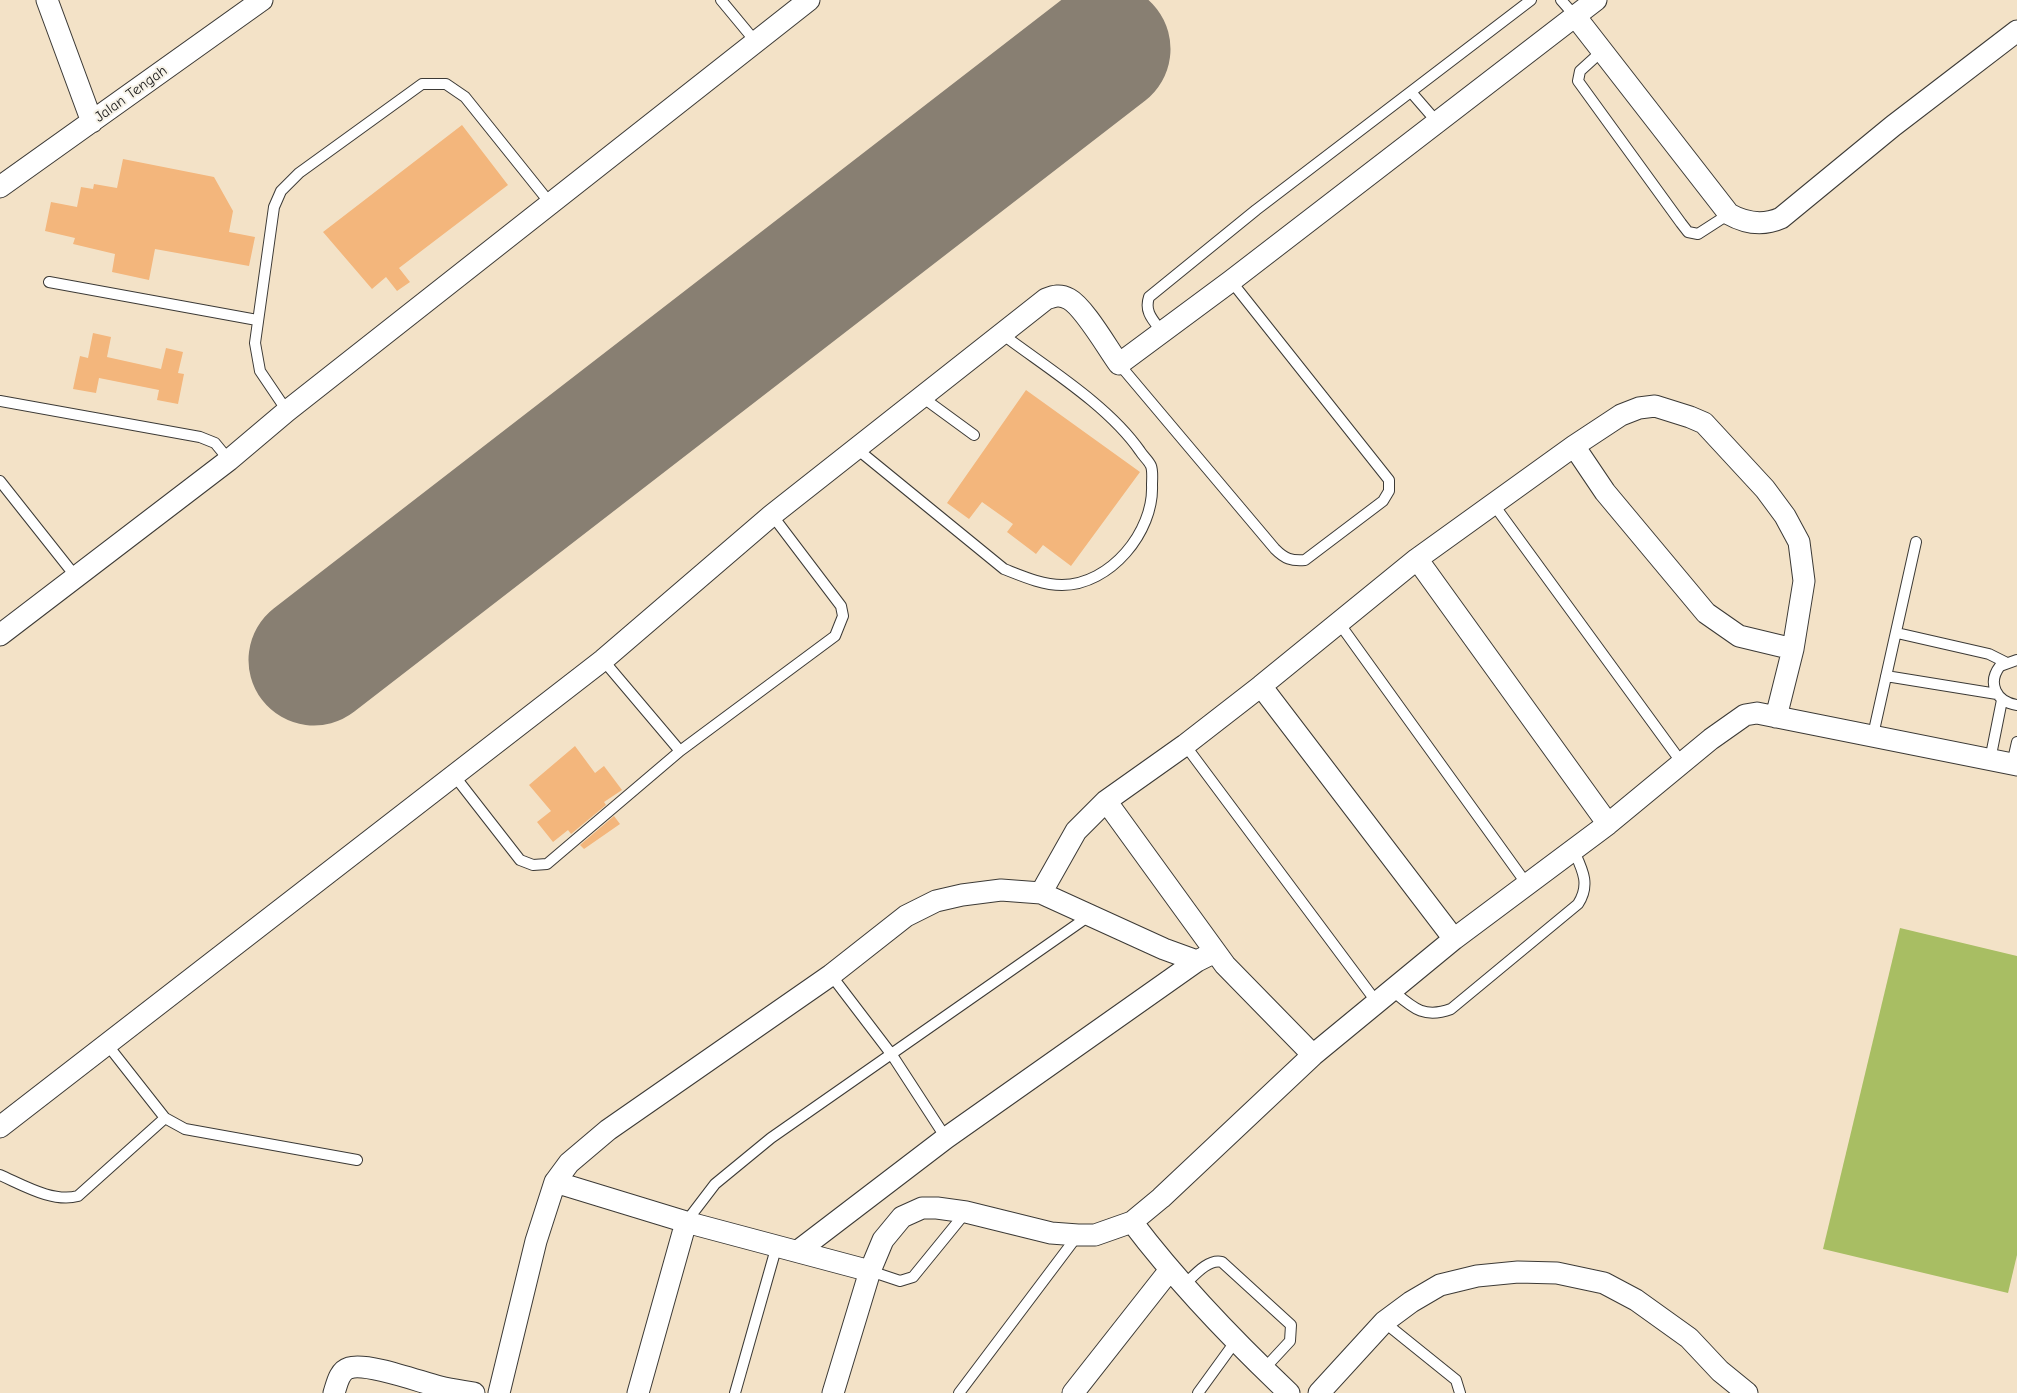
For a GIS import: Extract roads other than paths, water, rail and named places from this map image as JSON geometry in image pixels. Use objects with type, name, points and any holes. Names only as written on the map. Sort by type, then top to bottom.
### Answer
[{"type":"street","points":[[47,0],[92,122]]},
{"type":"street","name":"Jalan Tengah","points":[[0,187],[262,0]]},
{"type":"street","points":[[0,635],[229,460],[287,410],[808,0]]},
{"type":"street","points":[[0,1127],[106,1042],[603,660],[772,515],[1046,299],[1058,295],[1069,299],[1079,308],[1119,364],[1231,281],[1596,0]]},
{"type":"street","points":[[1575,16],[1729,214],[1741,221],[1758,223],[1772,222],[1781,218],[1892,126],[2017,31]]},
{"type":"street","points":[[1041,892],[1076,831],[1106,801],[1185,745],[1261,686],[1417,559],[1574,446],[1621,415],[1638,408],[1655,406],[1690,417],[1704,424],[1765,489],[1785,516],[1799,542],[1804,581],[1793,649],[1776,717]]},
{"type":"street","points":[[1574,446],[1605,492],[1706,613],[1739,636],[1793,649]]},
{"type":"street","points":[[1417,559],[1608,824]]},
{"type":"street","points":[[1261,686],[1454,939]]},
{"type":"street","points":[[833,1393],[870,1271],[889,1230],[908,1212],[922,1208],[937,1208],[966,1212],[1051,1234],[1078,1236],[1095,1235],[1132,1222],[1161,1198],[1313,1055],[1385,998],[1454,939],[1608,824],[1682,763],[1745,716],[1757,713],[2014,765]]},
{"type":"street","points":[[1106,801],[1206,956]]},
{"type":"street","points":[[499,1393],[536,1240],[555,1182],[569,1163],[608,1130],[831,975],[906,916],[936,901],[962,895],[1001,890],[1041,892],[1089,916],[1206,956],[1245,986],[1313,1055]]},
{"type":"street","points":[[798,1251],[946,1138],[1206,956]]},
{"type":"street","points":[[555,1182],[686,1222],[777,1244],[870,1271]]},
{"type":"street","points":[[638,1393],[686,1222]]},
{"type":"street","points":[[1132,1222],[1176,1278],[1235,1342],[1289,1393]]},
{"type":"street","points":[[1319,1393],[1384,1322],[1440,1285],[1485,1275],[1518,1272],[1557,1273],[1604,1283],[1636,1300],[1689,1338],[1720,1371],[1747,1393]]},
{"type":"street","points":[[1073,1393],[1176,1278]]},
{"type":"street","points":[[334,1393],[341,1374],[348,1368],[354,1367],[385,1371],[440,1390],[474,1393]]},
{"type":"lane","points":[[721,0],[755,41]]},
{"type":"lane","points":[[1162,332],[1149,315],[1146,305],[1149,296],[1256,210],[1531,0]]},
{"type":"lane","points":[[1561,0],[1575,16]]},
{"type":"lane","points":[[1602,51],[1580,71],[1578,81],[1688,232],[1698,234],[1729,214]]},
{"type":"lane","points":[[287,410],[260,371],[255,343],[274,207],[281,191],[299,173],[422,84],[446,84],[465,97],[550,203]]},
{"type":"lane","points":[[1411,92],[1437,122]]},
{"type":"lane","points":[[1119,364],[1275,549],[1284,558],[1293,561],[1305,560],[1383,501],[1389,491],[1388,480],[1231,281]]},
{"type":"lane","points":[[49,282],[257,320]]},
{"type":"lane","points":[[857,449],[1004,568],[1031,580],[1062,585],[1088,580],[1106,569],[1133,544],[1144,524],[1151,506],[1152,467],[1126,431],[1002,334]]},
{"type":"lane","points":[[922,397],[974,435]]},
{"type":"lane","points":[[0,401],[200,437],[215,443],[229,460]]},
{"type":"lane","points":[[0,481],[76,577]]},
{"type":"lane","points":[[1494,505],[1682,763]]},
{"type":"lane","points":[[453,774],[520,860],[533,865],[547,864],[680,751],[834,636],[843,616],[840,606],[772,515]]},
{"type":"lane","points":[[1873,735],[1916,542]]},
{"type":"lane","points":[[1339,623],[1526,884]]},
{"type":"lane","points":[[1897,634],[1989,654],[2005,662]]},
{"type":"lane","points":[[603,660],[680,751]]},
{"type":"lane","points":[[1990,760],[1999,697],[1994,676],[2005,662],[2017,660]]},
{"type":"lane","points":[[1886,676],[1999,697],[2017,705]]},
{"type":"lane","points":[[2014,765],[2017,742]]},
{"type":"lane","points":[[1185,745],[1385,998],[1414,1010],[1428,1013],[1451,1009],[1578,904],[1584,895],[1585,876],[1573,849]]},
{"type":"lane","points":[[686,1222],[704,1196],[730,1171],[772,1138],[1089,916]]},
{"type":"lane","points":[[831,975],[892,1055],[946,1138]]},
{"type":"lane","points":[[106,1042],[165,1118],[185,1128],[357,1160]]},
{"type":"lane","points":[[0,1175],[53,1196],[70,1198],[78,1196],[165,1118]]},
{"type":"lane","points":[[870,1271],[900,1281],[913,1277],[966,1212]]},
{"type":"lane","points":[[959,1393],[1078,1236]]},
{"type":"lane","points":[[735,1393],[777,1244]]},
{"type":"lane","points":[[1176,1278],[1217,1261],[1222,1262],[1291,1325],[1290,1341],[1264,1369]]},
{"type":"lane","points":[[1384,1322],[1456,1380],[1460,1393]]},
{"type":"lane","points":[[1198,1393],[1235,1342]]}]
